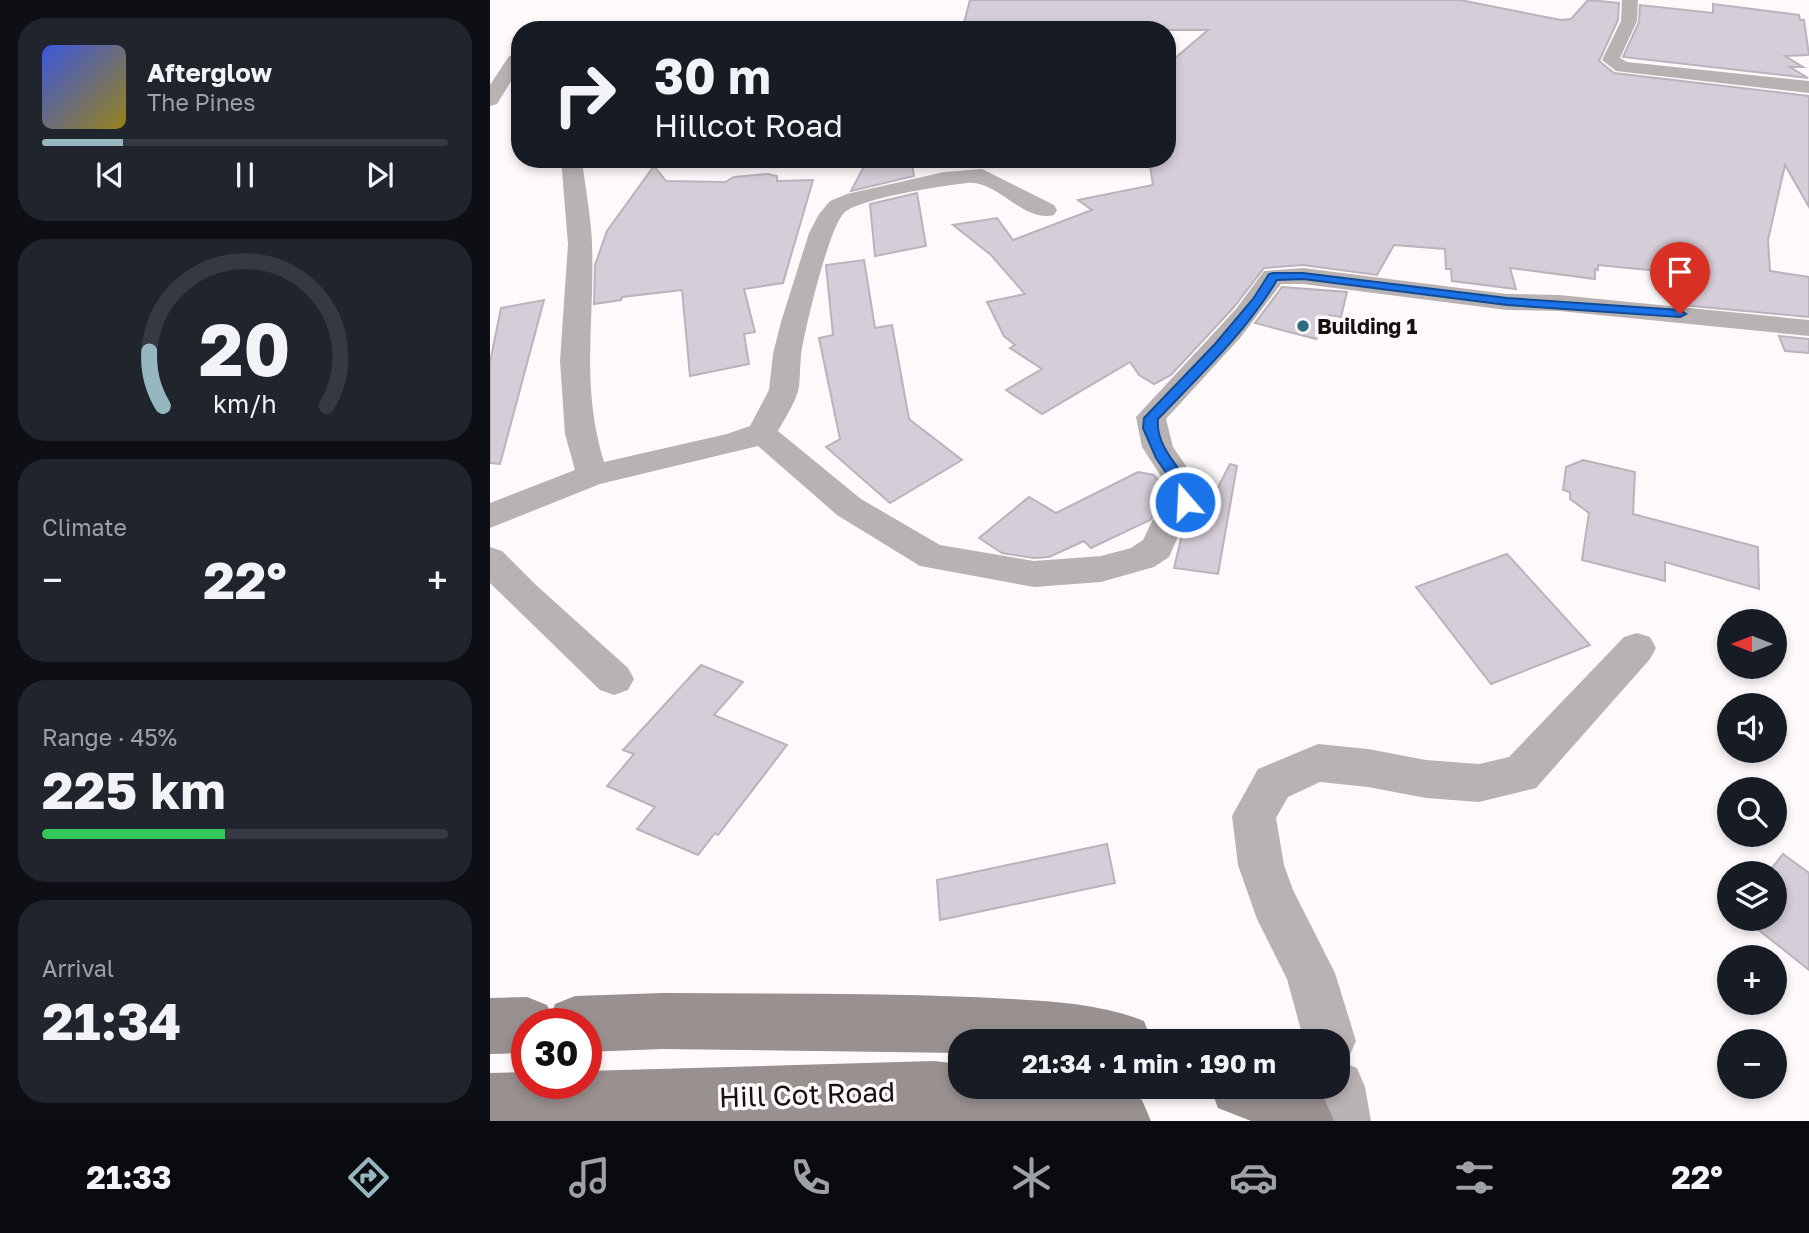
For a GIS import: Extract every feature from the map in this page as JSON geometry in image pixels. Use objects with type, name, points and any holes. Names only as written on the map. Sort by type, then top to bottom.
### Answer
[{"type":"main road","points":[[602,1023],[663,1021],[936,1024],[1039,1029]]},
{"type":"main road","points":[[490,1026],[511,1025]]},
{"type":"main road","name":"Hill Cot Road","points":[[490,1103],[934,1090],[1088,1109],[1121,1121]]},
{"type":"main road","points":[[1269,1099],[1304,1121]]},
{"type":"street","points":[[1630,0],[1629,22],[1611,60],[1622,67],[1809,87]]},
{"type":"street","points":[[490,64],[511,60]]},
{"type":"street","points":[[490,100],[511,68]]},
{"type":"street","points":[[572,168],[580,244],[574,361],[580,434],[592,475]]},
{"type":"street","points":[[490,516],[592,475],[734,443],[762,433],[784,390],[787,354],[794,322],[821,233],[830,214],[838,206],[905,187],[982,175],[1046,210]]},
{"type":"street","points":[[762,433],[849,507],[932,557],[1034,574],[1082,571],[1124,564],[1142,558],[1157,548],[1166,526],[1185,502],[1186,489],[1163,458],[1150,428],[1151,418],[1220,347],[1258,301],[1273,276],[1303,276],[1507,302],[1612,308],[1809,328]]},
{"type":"street","points":[[490,560],[523,595],[614,678]]},
{"type":"street","points":[[1326,1029],[1310,973],[1274,902],[1261,865],[1254,816],[1273,783],[1318,763],[1368,768],[1426,779],[1479,783],[1521,774],[1637,648]]},
{"type":"street","points":[[1340,1099],[1344,1121]]},
{"type":"building","points":[[970,0],[1460,0],[1561,20],[1571,19],[1588,0],[1619,3],[1618,20],[1599,61],[1614,73],[1809,96],[1809,207],[1785,165],[1768,240],[1770,271],[1809,277],[1809,317],[1682,305],[1680,273],[1598,265],[1595,279],[1510,268],[1516,289],[1452,281],[1451,269],[1446,269],[1445,249],[1394,245],[1377,275],[1303,265],[1264,268],[1234,307],[1171,375],[1154,384],[1139,375],[1130,362],[1042,414],[1006,390],[1042,369],[1010,348],[1015,345],[1004,336],[987,302],[1025,294],[991,255],[953,225],[997,218],[1013,240],[1092,210],[1078,200],[1153,185],[1150,168],[1176,168],[1176,57],[1208,30],[1176,30],[1176,21],[964,21]]},
{"type":"building","points":[[1713,4],[1799,15],[1800,20],[1804,20],[1809,55],[1785,56],[1803,67],[1790,67],[1808,78],[1623,57],[1639,22],[1640,5],[1713,13]]},
{"type":"building","points":[[653,168],[656,168],[666,181],[725,182],[734,177],[768,174],[777,176],[777,181],[813,180],[783,283],[744,289],[755,332],[744,334],[749,364],[690,376],[682,290],[622,297],[621,300],[594,304],[595,265],[607,231]]},
{"type":"building","points":[[863,168],[913,168],[914,176],[851,191]]},
{"type":"building","points":[[917,193],[926,246],[875,256],[870,204]]},
{"type":"building","points":[[864,260],[875,328],[892,325],[909,419],[962,460],[890,503],[826,447],[840,439],[819,338],[833,335],[826,265]]},
{"type":"building","points":[[1282,287],[1347,292],[1341,317],[1329,315],[1316,339],[1255,323]]},
{"type":"building","points":[[544,300],[500,464],[490,463],[490,362],[501,308]]},
{"type":"building","points":[[1779,336],[1809,339],[1809,353],[1785,351]]},
{"type":"building","points":[[1583,460],[1635,472],[1633,514],[1758,547],[1759,589],[1665,562],[1665,581],[1582,560],[1589,513],[1570,499],[1570,492],[1563,490],[1566,467]]},
{"type":"building","points":[[1230,464],[1237,466],[1218,574],[1174,568],[1183,531],[1191,521],[1197,528]]},
{"type":"building","points":[[1138,472],[1154,475],[1167,492],[1166,498],[1150,520],[1091,548],[1084,541],[1049,557],[1034,558],[1002,553],[979,538],[1029,497],[1056,513]]},
{"type":"building","points":[[1507,554],[1590,645],[1491,684],[1416,587]]},
{"type":"building","points":[[701,665],[743,682],[714,715],[787,745],[718,835],[715,833],[698,855],[637,829],[655,807],[607,786],[634,754],[623,750]]},
{"type":"building","points":[[1107,844],[1115,883],[940,920],[937,880]]},
{"type":"building","points":[[1783,854],[1809,873],[1809,970],[1787,952],[1787,945],[1778,945],[1760,931],[1787,931],[1787,861],[1777,861]]},
{"type":"place","name":"Building 1","points":[[1303,326]]},
{"type":"route","points":[[1185,502],[1186,489],[1163,458],[1150,428],[1151,418],[1164,401],[1220,347],[1258,301],[1273,276],[1303,276],[1507,302],[1559,303],[1680,314]]}]
